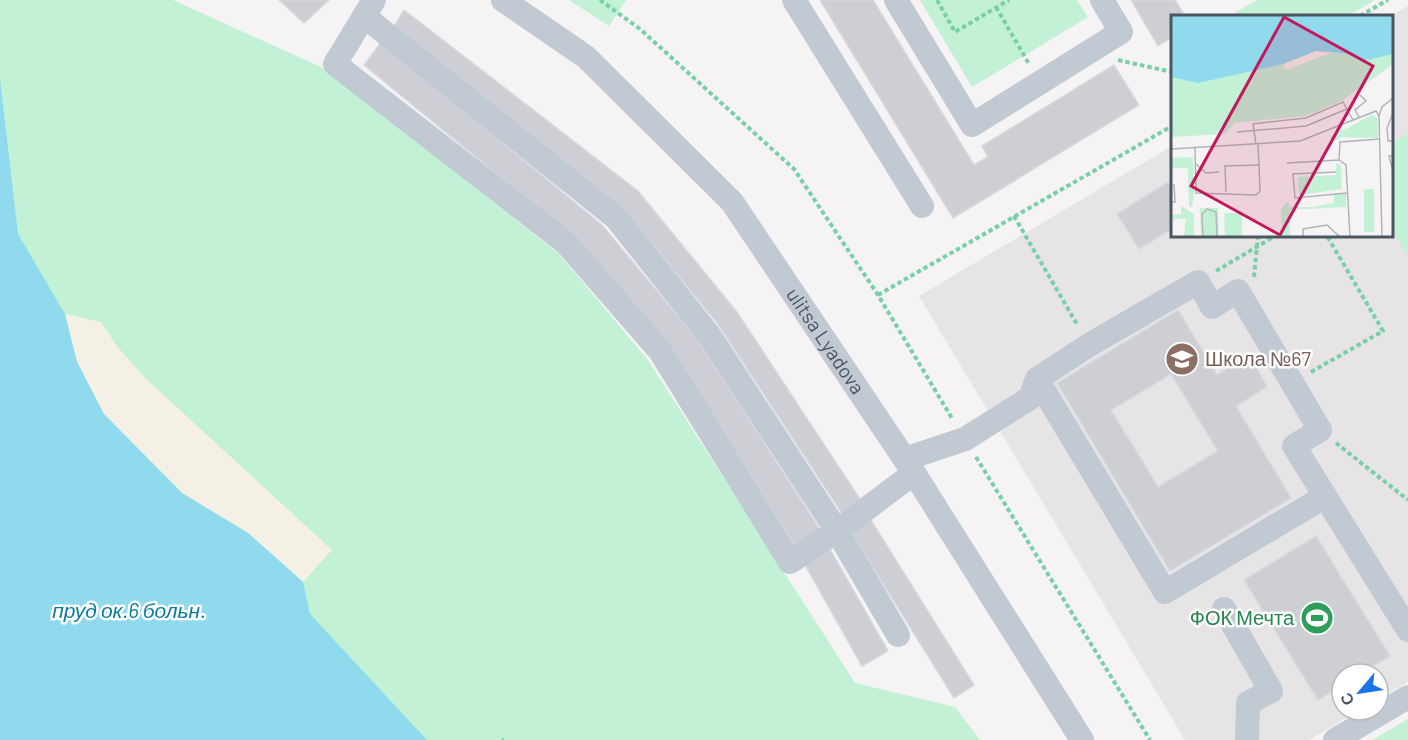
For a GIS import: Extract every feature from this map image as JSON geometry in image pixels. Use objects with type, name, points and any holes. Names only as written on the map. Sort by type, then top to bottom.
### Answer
[{"type":"street","name":"ulitsa Lyadova","points":[[503,0],[586,57],[732,202],[910,466],[1082,740]]},
{"type":"street","points":[[795,0],[922,206]]},
{"type":"street","points":[[896,0],[972,125],[1121,32],[1102,0]]},
{"type":"street","points":[[898,635],[837,531],[710,335],[616,218],[369,8],[335,64],[566,243],[660,351],[790,561],[837,531],[910,466],[965,439],[1029,398],[1037,379],[1089,345],[1198,282],[1212,307],[1238,291],[1320,430],[1294,446],[1408,630]]},
{"type":"street","points":[[1037,379],[1165,592],[1324,497]]},
{"type":"street","points":[[1224,609],[1271,691],[1248,703],[1247,740]]},
{"type":"street","points":[[1335,740],[1408,698]]},
{"type":"path","points":[[600,0],[640,29],[794,169],[878,295],[1150,740]]},
{"type":"path","points":[[937,0],[955,32],[1009,0]]},
{"type":"path","points":[[1362,15],[1388,0]]},
{"type":"path","points":[[996,7],[1040,83]]},
{"type":"path","points":[[1087,53],[1171,72]]},
{"type":"path","points":[[878,295],[1171,127]]},
{"type":"path","points":[[1014,216],[1089,345]]},
{"type":"path","points":[[1198,282],[1273,237]]},
{"type":"path","points":[[1292,383],[1383,331],[1328,237]]},
{"type":"path","points":[[1320,430],[1408,500]]},
{"type":"shaded area","name":"Школа №67","points":[[1408,6],[1408,682],[1390,692],[1390,662],[1330,662],[1330,722],[1340,722],[1309,740],[1185,740],[919,296],[1171,147],[1171,237],[1393,237],[1393,15]]},
{"type":"green space","points":[[0,0],[173,0],[323,68],[558,253],[648,360],[855,683],[955,707],[980,740],[0,740]]},
{"type":"green space","points":[[569,0],[626,0],[609,26]]},
{"type":"green space","points":[[920,0],[1077,0],[1088,17],[972,87]]},
{"type":"green space","points":[[1257,0],[1375,0],[1350,15],[1231,15]]},
{"type":"green space","points":[[1408,134],[1408,257],[1393,230],[1393,142]]},
{"type":"green space","points":[[1408,719],[1408,740],[1372,740]]},
{"type":"sand","points":[[65,314],[101,322],[116,345],[144,377],[332,550],[303,582],[248,533],[182,493],[104,414],[77,362]]},
{"type":"water","name":"пруд ок.6 больн.","points":[[0,79],[18,234],[65,314],[77,362],[104,414],[182,493],[248,533],[303,582],[310,614],[427,740],[0,740]]},
{"type":"building","points":[[279,0],[329,0],[304,23]]},
{"type":"building","points":[[820,0],[873,0],[974,165],[988,157],[982,146],[1114,65],[1139,105],[953,218]]},
{"type":"building","points":[[1131,0],[1175,0],[1184,15],[1171,15],[1171,38],[1158,46]]},
{"type":"building","points":[[404,10],[638,191],[737,312],[862,502],[843,515],[717,323],[625,211],[393,28]]},
{"type":"building","points":[[381,42],[602,225],[698,340],[821,531],[795,547],[675,356],[583,245],[364,65]]},
{"type":"building","points":[[1168,182],[1171,186],[1171,230],[1139,249],[1117,214]]},
{"type":"building","points":[[1178,310],[1217,375],[1249,355],[1267,387],[1236,406],[1291,498],[1170,571],[1057,383]],"holes":[[[1171,374],[1218,451],[1158,487],[1111,410]]]},
{"type":"building","points":[[869,517],[974,685],[954,698],[849,529]]},
{"type":"building","name":"ФОК Мечта","points":[[1316,536],[1390,656],[1380,662],[1330,662],[1330,692],[1318,700],[1244,580]]},
{"type":"building","points":[[830,549],[888,651],[862,666],[804,563]]},
{"type":"place","name":"Школа №67","points":[[1182,359]]},
{"type":"place","name":"ФОК Мечта","points":[[1317,618]]}]
